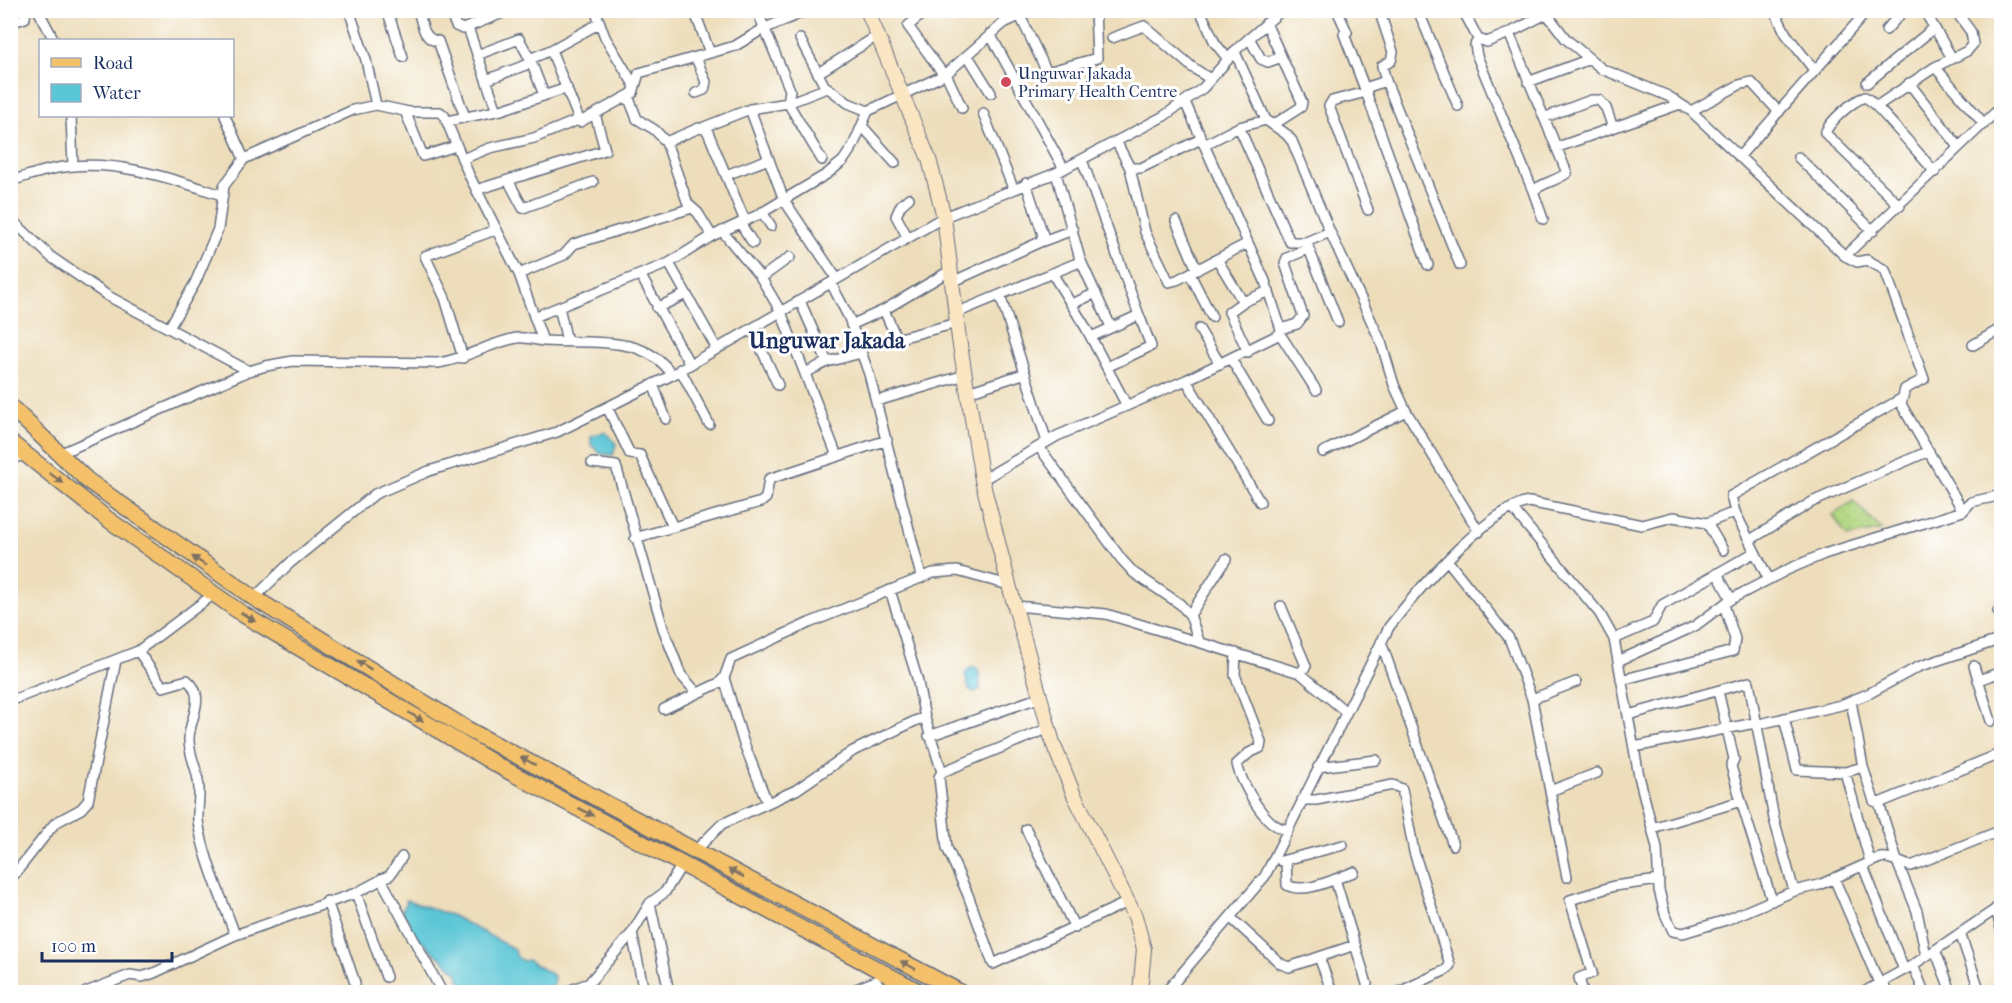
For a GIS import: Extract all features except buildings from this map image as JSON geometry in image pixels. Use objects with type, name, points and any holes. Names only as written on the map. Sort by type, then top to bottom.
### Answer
[{"type":"main road","points":[[10,406],[96,487],[254,598],[467,729],[960,993]]},
{"type":"main road","points":[[10,442],[106,518],[244,615],[496,765],[683,863],[920,993]]},
{"type":"street","points":[[10,23],[25,18],[26,10]]},
{"type":"street","points":[[38,10],[53,39]]},
{"type":"street","points":[[349,10],[366,60],[376,105]]},
{"type":"street","points":[[387,10],[403,57]]},
{"type":"street","points":[[418,10],[426,36],[438,41],[465,117]]},
{"type":"street","points":[[449,10],[456,26],[468,28],[510,10]]},
{"type":"street","points":[[595,10],[634,85]]},
{"type":"street","points":[[694,10],[710,54]]},
{"type":"street","points":[[757,10],[763,29],[789,86],[788,103],[822,160]]},
{"type":"street","points":[[462,159],[490,148],[534,138],[578,120],[584,120],[633,93],[639,73],[735,45],[763,29],[809,10]]},
{"type":"street","points":[[867,10],[928,159],[945,217],[956,318],[982,480],[1049,728],[1074,795],[1128,902],[1144,948],[1140,993]]},
{"type":"street","points":[[800,39],[827,88],[849,103],[868,111],[945,75],[990,34],[1032,10]]},
{"type":"street","points":[[1020,16],[1047,72],[1097,58],[1095,10]]},
{"type":"street","points":[[1200,10],[1215,43],[1231,55],[1269,122],[1292,141],[1330,232],[1381,342],[1394,385],[1406,411],[1479,532]]},
{"type":"street","points":[[254,598],[290,562],[375,494],[429,471],[557,432],[672,375],[945,217],[1060,171],[1117,143],[1185,102],[1231,55],[1282,10]]},
{"type":"street","points":[[1337,10],[1346,27],[1347,32],[1344,34],[1346,44],[1428,266]]},
{"type":"street","points":[[1379,10],[1393,52],[1391,61],[1382,66],[1386,81],[1460,265]]},
{"type":"street","points":[[1418,10],[1458,106]]},
{"type":"street","points":[[1463,10],[1478,39],[1487,42],[1509,33],[1548,11],[1566,39],[1602,69],[1691,111],[1845,256],[1857,262],[1867,260],[1885,270],[1900,306],[1924,379],[1905,390],[1901,399],[1731,496],[1735,512],[1768,578]]},
{"type":"street","points":[[1774,10],[1786,34],[1815,71]]},
{"type":"street","points":[[1739,157],[1868,10]]},
{"type":"street","points":[[1886,30],[1904,10]]},
{"type":"street","points":[[1924,10],[1952,58]]},
{"type":"street","points":[[1879,109],[1880,104],[1909,83],[1967,51],[1972,44],[1971,32],[1955,10]]},
{"type":"street","points":[[1995,10],[2001,20]]},
{"type":"street","points":[[921,12],[908,26],[945,75],[963,108]]},
{"type":"street","points":[[486,80],[531,61],[600,23]]},
{"type":"street","points":[[1130,168],[1141,168],[1239,127],[1269,122],[1301,107],[1302,102],[1279,58],[1266,23]]},
{"type":"street","points":[[1112,38],[1144,26],[1192,67],[1210,79]]},
{"type":"street","points":[[468,28],[497,111]]},
{"type":"street","points":[[1867,83],[1934,28]]},
{"type":"street","points":[[1509,33],[1528,82],[1546,117],[1567,173],[1555,182],[1539,185],[1533,191]]},
{"type":"street","points":[[990,34],[1060,171],[1080,259],[1111,327]]},
{"type":"street","points":[[818,73],[877,36]]},
{"type":"street","points":[[1249,38],[1260,59],[1268,62],[1279,58]]},
{"type":"street","points":[[477,55],[519,39],[531,61],[544,95]]},
{"type":"street","points":[[1478,39],[1475,45],[1477,56],[1543,219]]},
{"type":"street","points":[[551,50],[578,120]]},
{"type":"street","points":[[968,56],[991,93]]},
{"type":"street","points":[[696,58],[706,82],[704,90],[696,93]]},
{"type":"street","points":[[1528,82],[1590,59]]},
{"type":"street","points":[[1935,67],[1984,124]]},
{"type":"street","points":[[1368,210],[1329,106],[1332,101],[1365,92],[1368,87],[1386,81]]},
{"type":"street","points":[[1691,111],[1739,85],[1750,82],[1779,112]]},
{"type":"street","points":[[1909,83],[1959,147]]},
{"type":"street","points":[[447,121],[497,111],[567,88]]},
{"type":"street","points":[[666,142],[750,109],[788,103],[827,88]]},
{"type":"street","points":[[628,96],[637,119],[655,130],[666,142],[688,204],[712,236]]},
{"type":"street","points":[[1900,206],[1825,134],[1858,99],[1865,97],[1872,100],[1935,172]]},
{"type":"street","points":[[1546,117],[1591,100],[1599,100],[1606,108],[1613,128]]},
{"type":"street","points":[[1185,102],[1269,291],[1280,332],[1316,390]]},
{"type":"street","points":[[1558,147],[1680,104]]},
{"type":"street","points":[[169,328],[195,284],[218,229],[224,186],[244,159],[353,110],[376,105],[405,111],[440,112],[447,121],[476,190],[519,274],[543,341]]},
{"type":"street","points":[[1845,256],[1900,206],[2001,106]]},
{"type":"street","points":[[750,109],[784,200],[834,281],[852,325],[877,401],[899,500],[921,576]]},
{"type":"street","points":[[405,111],[423,156],[456,146]]},
{"type":"street","points":[[534,317],[669,263],[712,236],[762,212],[827,174],[843,161],[863,127],[868,111]]},
{"type":"street","points":[[983,113],[1013,188]]},
{"type":"street","points":[[476,190],[605,150],[595,114]]},
{"type":"street","points":[[71,117],[73,166]]},
{"type":"street","points":[[225,117],[244,159]]},
{"type":"street","points":[[704,127],[726,175],[742,222],[753,243]]},
{"type":"street","points":[[863,127],[895,163]]},
{"type":"street","points":[[1239,127],[1286,236],[1290,242],[1307,245]]},
{"type":"street","points":[[1117,143],[1130,168],[1145,232],[1169,282],[1194,272],[1248,243]]},
{"type":"street","points":[[1797,157],[1873,231]]},
{"type":"street","points":[[726,175],[769,159]]},
{"type":"street","points":[[1082,160],[1151,346],[1107,367]]},
{"type":"street","points":[[10,181],[73,166],[107,167],[143,171],[222,195]]},
{"type":"street","points":[[508,180],[523,208],[593,182]]},
{"type":"street","points":[[1026,183],[1042,235],[1040,242]]},
{"type":"street","points":[[908,238],[896,216],[901,205],[909,198]]},
{"type":"street","points":[[519,274],[564,255],[574,244],[692,208]]},
{"type":"street","points":[[762,212],[771,226]]},
{"type":"street","points":[[10,218],[69,270],[108,296],[249,371]]},
{"type":"street","points":[[1176,221],[1212,317]]},
{"type":"street","points":[[464,358],[445,298],[425,256],[495,230]]},
{"type":"street","points":[[852,325],[951,276],[1073,230]]},
{"type":"street","points":[[722,231],[761,278],[781,312],[837,456]]},
{"type":"street","points":[[982,480],[1043,444],[1248,352],[1297,324],[1303,316],[1285,263],[1287,258],[1330,232]]},
{"type":"street","points":[[1307,245],[1338,322]]},
{"type":"street","points":[[761,278],[790,257]]},
{"type":"street","points":[[884,310],[895,335],[900,338],[956,318],[1000,295],[1080,259]]},
{"type":"street","points":[[1217,259],[1243,302]]},
{"type":"street","points":[[669,263],[717,349]]},
{"type":"street","points":[[1052,273],[1091,337],[1127,406]]},
{"type":"street","points":[[641,276],[709,424]]},
{"type":"street","points":[[1248,352],[1229,312],[1243,302],[1269,291]]},
{"type":"street","points":[[1072,304],[1096,293]]},
{"type":"street","points":[[657,308],[686,294]]},
{"type":"street","points":[[1000,295],[1043,444],[1122,560],[1134,573],[1180,604],[1190,615],[1199,641]]},
{"type":"street","points":[[800,301],[827,362]]},
{"type":"street","points":[[559,307],[567,341]]},
{"type":"street","points":[[1091,337],[1139,315]]},
{"type":"street","points":[[1973,345],[2001,328]]},
{"type":"street","points":[[752,329],[778,385]]},
{"type":"street","points":[[1199,329],[1220,364]]},
{"type":"street","points":[[59,454],[249,371],[293,361],[438,363],[464,358],[519,338],[639,347],[665,364],[672,375]]},
{"type":"street","points":[[805,373],[827,362],[861,353]]},
{"type":"street","points":[[1231,359],[1268,420]]},
{"type":"street","points":[[968,392],[1023,374]]},
{"type":"street","points":[[877,401],[965,375]]},
{"type":"street","points":[[1186,380],[1260,502]]},
{"type":"street","points":[[653,384],[666,419]]},
{"type":"street","points":[[1901,399],[1904,410],[1963,511]]},
{"type":"street","points":[[607,407],[630,454]]},
{"type":"street","points":[[1323,452],[1406,411]]},
{"type":"street","points":[[635,538],[761,502],[766,498],[769,479],[887,440]]},
{"type":"street","points":[[1750,540],[1812,502],[1929,451]]},
{"type":"street","points":[[10,460],[26,454]]},
{"type":"street","points":[[592,463],[600,466],[614,464],[630,454],[640,455],[673,527]]},
{"type":"street","points":[[614,464],[635,538],[681,675],[697,693]]},
{"type":"street","points":[[1618,661],[1686,630],[1768,578],[1824,554],[1963,511],[1971,502],[2001,495]]},
{"type":"street","points":[[1166,993],[1256,889],[1381,642],[1416,591],[1479,532],[1512,508],[1529,502],[1642,525],[1673,517],[1707,523],[1735,512]]},
{"type":"street","points":[[1512,508],[1600,614],[1614,639],[1634,747],[1657,848],[1659,880],[1669,926],[1678,932],[1726,920],[1875,860],[1889,858],[1898,864],[1911,866],[1929,861],[2001,830]]},
{"type":"street","points":[[1707,523],[1723,550]]},
{"type":"street","points":[[1614,639],[1653,622],[1662,605],[1755,552]]},
{"type":"street","points":[[1190,615],[1226,559]]},
{"type":"street","points":[[1447,560],[1509,638],[1532,699],[1567,877]]},
{"type":"street","points":[[767,802],[724,678],[731,659],[921,576],[957,571],[1009,585]]},
{"type":"street","points":[[1622,680],[1733,651],[1735,639],[1727,602],[1717,573]]},
{"type":"street","points":[[890,590],[917,678],[929,736],[942,772],[940,786],[947,848],[968,896],[993,964],[1128,902]]},
{"type":"street","points":[[10,702],[138,651],[214,594]]},
{"type":"street","points":[[1015,606],[1106,614],[1300,673],[1346,712]]},
{"type":"street","points":[[1281,606],[1306,666],[1300,673]]},
{"type":"street","points":[[2001,607],[1998,611],[2001,618]]},
{"type":"street","points":[[1634,747],[1784,718],[1851,701],[1918,667],[2001,639]]},
{"type":"street","points":[[1381,642],[1453,845]]},
{"type":"street","points":[[138,651],[163,687],[187,680],[195,693],[197,710],[190,723],[188,738],[199,782],[198,821],[205,849],[235,935]]},
{"type":"street","points":[[1236,653],[1235,675],[1261,742],[1260,748],[1249,753],[1237,765],[1239,774],[1272,825],[1288,829]]},
{"type":"street","points":[[10,880],[49,829],[62,818],[81,809],[88,801],[116,660]]},
{"type":"street","points":[[1974,666],[1991,721]]},
{"type":"street","points":[[1978,680],[2001,672]]},
{"type":"street","points":[[664,709],[724,678]]},
{"type":"street","points":[[1532,699],[1575,682]]},
{"type":"street","points":[[1628,715],[1749,682],[1774,819],[1794,891]]},
{"type":"street","points":[[1718,691],[1734,759],[1731,765],[1772,901]]},
{"type":"street","points":[[929,736],[1041,697]]},
{"type":"street","points":[[1851,701],[1863,766],[1872,797],[1879,803],[1898,864],[1917,911],[1926,957]]},
{"type":"street","points":[[694,851],[722,824],[811,781],[898,727],[925,718]]},
{"type":"street","points":[[1784,718],[1797,770],[1845,772],[1863,766]]},
{"type":"street","points":[[942,772],[1049,728]]},
{"type":"street","points":[[1879,803],[2001,753]]},
{"type":"street","points":[[1318,767],[1376,760]]},
{"type":"street","points":[[1845,772],[1869,858],[1875,860]]},
{"type":"street","points":[[1550,791],[1597,773]]},
{"type":"street","points":[[1302,800],[1316,800],[1393,785],[1402,789],[1414,852],[1450,965],[1446,970],[1399,993]]},
{"type":"street","points":[[1652,828],[1741,801]]},
{"type":"street","points":[[1026,829],[1075,928]]},
{"type":"street","points":[[1273,859],[1286,861],[1343,845]]},
{"type":"street","points":[[86,993],[130,975],[142,977],[154,973],[235,935],[327,901],[356,893],[390,875],[402,857]]},
{"type":"street","points":[[1286,861],[1287,885],[1290,887],[1309,887],[1354,872]]},
{"type":"street","points":[[565,993],[589,988],[632,933],[650,903],[665,892],[683,863]]},
{"type":"street","points":[[1863,866],[1904,969]]},
{"type":"street","points":[[1834,878],[1886,993]]},
{"type":"street","points":[[381,879],[442,993]]},
{"type":"street","points":[[1335,879],[1367,984]]},
{"type":"street","points":[[1583,993],[1579,978],[1593,973],[1570,900],[1614,886],[1659,880]]},
{"type":"street","points":[[356,893],[386,977]]},
{"type":"street","points":[[327,901],[355,983]]},
{"type":"street","points":[[650,903],[669,993]]},
{"type":"street","points":[[1864,993],[1926,957],[1999,906]]},
{"type":"street","points":[[1999,906],[2001,933]]},
{"type":"street","points":[[1231,918],[1281,964],[1289,967],[1355,945]]},
{"type":"street","points":[[632,933],[644,993]]},
{"type":"street","points":[[1960,933],[1979,993]]},
{"type":"street","points":[[1935,950],[1949,986]]},
{"type":"street","points":[[1319,957],[1332,993]]},
{"type":"street","points":[[1913,965],[1924,993]]},
{"type":"street","points":[[851,992],[876,981],[884,993]]},
{"type":"green space","points":[[1853,501],[1882,530],[1847,537],[1833,515]]},
{"type":"water","points":[[604,432],[616,444],[613,455],[601,454],[591,445],[591,436]]},
{"type":"water","points":[[975,667],[979,671],[980,689],[975,692],[969,690],[965,674],[970,668]]},
{"type":"water","points":[[407,900],[453,916],[514,949],[517,957],[523,961],[528,960],[554,976],[553,992],[473,992],[459,980],[458,973],[415,936],[402,910]]},
{"type":"place","name":"Unguwar Jakada Primary Health Centre","points":[[1006,82]]},
{"type":"district","name":"Unguwar Jakada","points":[[827,340]]}]
